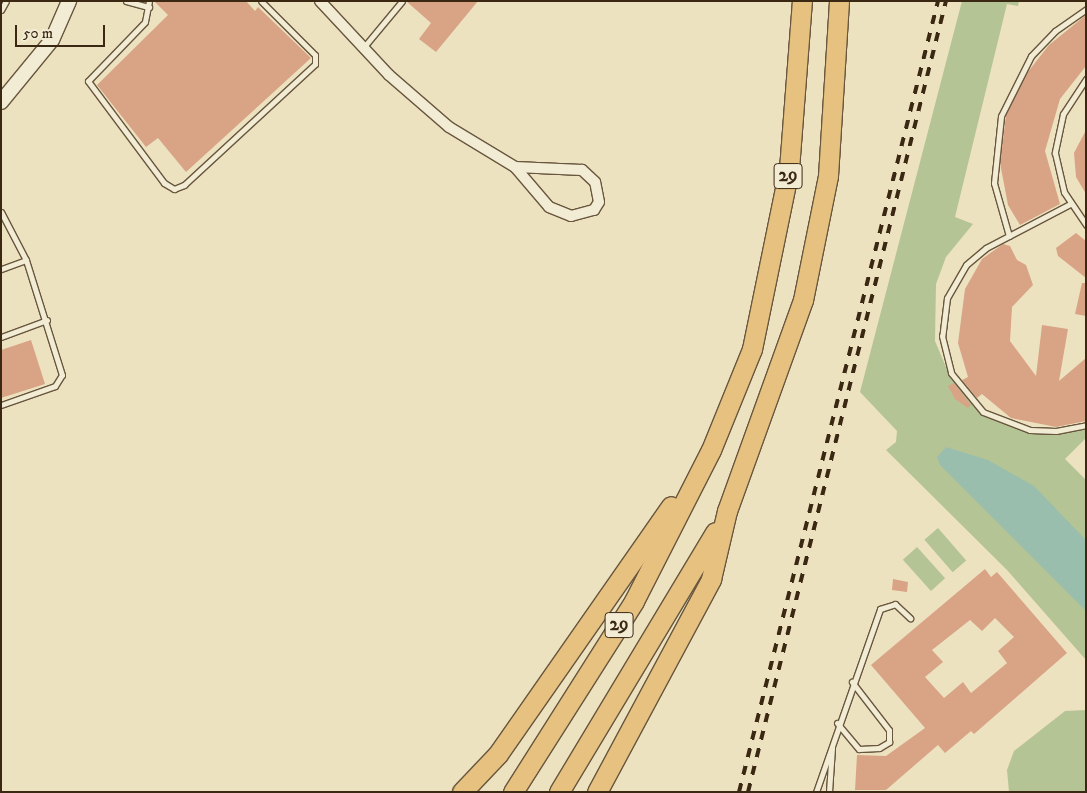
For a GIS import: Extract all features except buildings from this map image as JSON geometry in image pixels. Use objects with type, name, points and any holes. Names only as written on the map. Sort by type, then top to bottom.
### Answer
[{"type":"highway","name":"29","points":[[513,792],[634,601],[710,450],[752,348],[778,238],[796,104],[802,1]]},
{"type":"highway","name":"29","points":[[559,792],[727,511],[804,300],[812,263],[834,117],[839,1]]},
{"type":"highway","points":[[462,792],[498,754],[710,450]]},
{"type":"highway","points":[[597,792],[711,579],[727,511]]},
{"type":"street","points":[[320,1],[362,48],[449,127],[515,167],[558,213],[584,214],[599,202],[595,182],[582,170],[515,167]]},
{"type":"street","points":[[1,102],[52,40],[67,2]]},
{"type":"lane","points":[[1,10],[6,1]]},
{"type":"lane","points":[[126,1],[148,4],[145,22],[88,81],[164,183],[174,188],[184,185],[315,64],[315,55],[261,1]]},
{"type":"lane","points":[[362,48],[402,1]]},
{"type":"lane","points":[[1009,236],[994,183],[1000,116],[1031,56],[1054,31],[1086,9]]},
{"type":"lane","points":[[1086,79],[1069,102],[1056,140],[1059,180],[1070,204],[1086,224]]},
{"type":"lane","points":[[1070,204],[1009,236],[976,256],[952,286],[942,336],[951,373],[973,404],[1006,424],[1056,431],[1086,425]]},
{"type":"lane","points":[[1,212],[26,260],[47,320],[60,381],[1,404]]},
{"type":"lane","points":[[1,269],[26,260]]},
{"type":"lane","points":[[1,337],[47,320]]},
{"type":"lane","points":[[816,792],[832,737],[880,610],[895,604],[910,618]]},
{"type":"lane","points":[[838,723],[859,749],[879,748],[890,742],[889,730],[852,682]]},
{"type":"lane","points":[[829,792],[832,737]]},
{"type":"shaded area","points":[[962,1],[1019,1],[1018,6],[1007,4],[955,217],[973,224],[946,257],[936,284],[935,341],[951,379],[981,409],[1018,427],[1046,431],[1086,427],[1086,438],[1065,459],[1086,480],[1086,660],[1007,570],[886,450],[896,442],[897,431],[860,392]]},
{"type":"shaded area","points":[[946,447],[988,460],[1034,486],[1086,540],[1086,611],[940,465],[937,457]]},
{"type":"shaded area","points":[[938,528],[966,560],[953,572],[924,540]]},
{"type":"shaded area","points":[[917,547],[945,578],[931,591],[903,560]]},
{"type":"shaded area","points":[[1086,710],[1086,792],[1009,792],[1007,770],[1014,751],[1065,711]]},
{"type":"railway","points":[[739,792],[938,1]]},
{"type":"railway","points":[[748,792],[946,1]]}]
